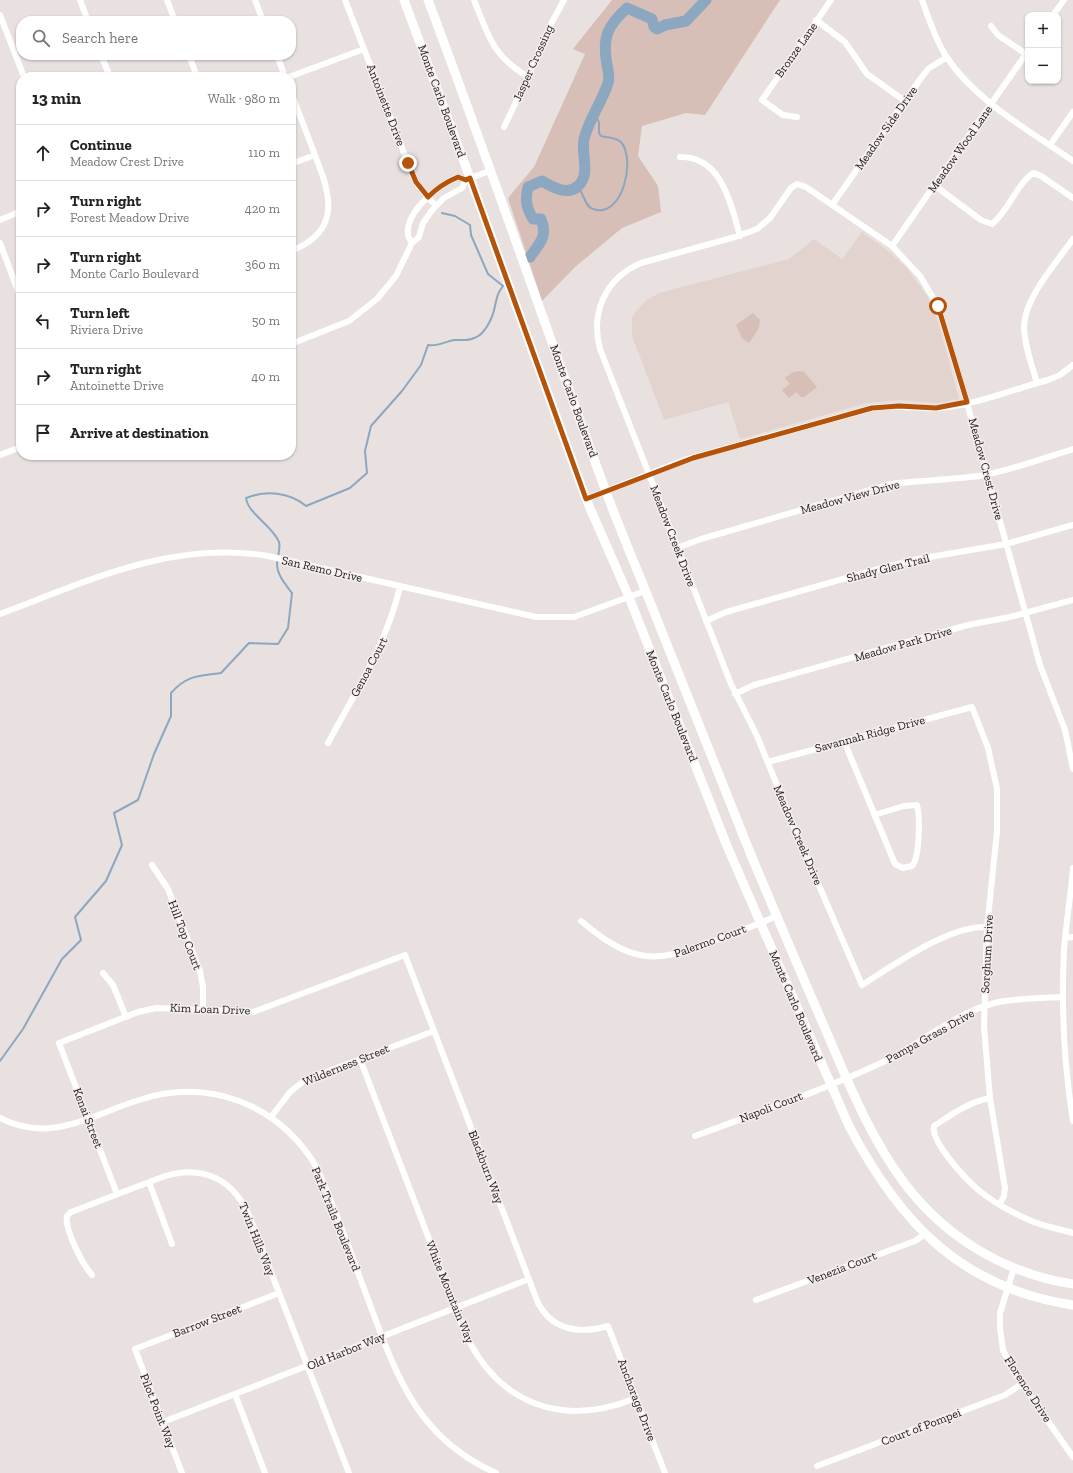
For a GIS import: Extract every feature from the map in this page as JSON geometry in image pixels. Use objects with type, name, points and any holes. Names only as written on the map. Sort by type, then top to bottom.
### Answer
[{"type":"main road","name":"Monte Carlo Boulevard","points":[[404,0],[468,179],[586,499],[629,597],[722,832],[760,923],[829,1084],[857,1141],[877,1175],[895,1200],[925,1234],[965,1266],[1007,1288],[1045,1301],[1073,1305]]},
{"type":"main road","name":"Monte Carlo Boulevard","points":[[429,0],[492,170],[606,491],[645,591],[777,916],[846,1078],[881,1148],[898,1174],[920,1202],[938,1221],[966,1243],[1014,1268],[1038,1276],[1073,1284]]},
{"type":"street","points":[[80,0],[86,16]]},
{"type":"street","points":[[167,0],[173,16]]},
{"type":"street","points":[[255,0],[262,16]]},
{"type":"street","name":"Antoinette Drive","points":[[345,0],[411,170],[419,187],[435,205]]},
{"type":"street","points":[[474,0],[495,50],[510,65],[528,77]]},
{"type":"street","name":"Jasper Crossing","points":[[504,127],[528,77],[550,24],[564,0]]},
{"type":"street","name":"Bronze Lane","points":[[797,117],[783,115],[762,100],[831,0]]},
{"type":"street","points":[[922,0],[947,57],[968,84],[991,103],[1073,160]]},
{"type":"street","points":[[1055,12],[1064,0]]},
{"type":"street","points":[[0,15],[16,56]]},
{"type":"street","points":[[816,20],[845,42],[867,74],[905,101]]},
{"type":"street","points":[[991,26],[998,35],[1025,52]]},
{"type":"street","points":[[296,74],[364,49]]},
{"type":"street","name":"Meadow Wood Lane","points":[[892,246],[1025,56]]},
{"type":"street","name":"Meadow Side Drive","points":[[832,205],[924,74],[947,57]]},
{"type":"street","points":[[17,60],[22,72]]},
{"type":"street","points":[[103,60],[108,72]]},
{"type":"street","points":[[191,60],[195,72]]},
{"type":"street","points":[[279,60],[283,72]]},
{"type":"street","points":[[296,105],[328,190],[329,202],[327,214],[320,230],[312,239],[296,248]]},
{"type":"street","points":[[1050,145],[1073,112]]},
{"type":"street","points":[[296,162],[315,155]]},
{"type":"street","points":[[680,157],[697,160],[713,171],[720,180],[728,194],[740,236]]},
{"type":"street","points":[[412,243],[408,234],[411,222],[416,212],[428,197],[440,186],[458,177],[468,179],[492,170]]},
{"type":"street","points":[[934,185],[982,220],[992,224],[1001,216],[1027,178],[1034,173],[1041,176],[1073,198]]},
{"type":"street","points":[[296,342],[349,321],[370,306],[384,292],[396,276],[412,243],[419,237],[423,223],[435,205],[448,195],[462,188],[468,179]]},
{"type":"street","name":"Meadow Crest Drive","points":[[797,184],[803,186],[892,246],[920,276],[938,306],[967,402],[1025,613],[1046,682],[1064,730],[1073,769]]},
{"type":"street","name":"Meadow Creek Drive","points":[[797,184],[791,188],[765,222],[757,229],[740,236],[633,267],[615,280],[601,303],[596,329],[600,349],[735,694],[757,736],[862,985],[928,945],[970,928],[987,927]]},
{"type":"street","points":[[0,220],[16,214]]},
{"type":"street","points":[[1037,383],[1025,337],[1026,314],[1034,295],[1073,239]]},
{"type":"street","points":[[0,243],[16,285]]},
{"type":"street","points":[[586,499],[693,458],[872,408],[899,406],[936,408],[967,402],[1037,383],[1060,375],[1073,365]]},
{"type":"street","points":[[0,455],[16,449]]},
{"type":"street","name":"Meadow View Drive","points":[[677,548],[701,538],[891,484],[920,480],[951,480],[987,474],[1073,449]]},
{"type":"street","name":"Shady Glen Trail","points":[[706,621],[726,612],[882,568],[918,559],[1006,544],[1073,525]]},
{"type":"street","name":"San Remo Drive","points":[[0,614],[126,568],[158,559],[211,552],[268,556],[519,615],[544,618],[574,617],[645,591]]},
{"type":"street","name":"Genoa Court","points":[[328,743],[380,648],[390,624],[400,586]]},
{"type":"street","name":"Meadow Park Drive","points":[[735,694],[754,685],[961,628],[1073,600]]},
{"type":"street","name":"Savannah Ridge Drive","points":[[768,762],[972,707]]},
{"type":"street","name":"Sorghum Drive","points":[[972,707],[988,748],[997,789],[997,832],[987,927],[984,1007],[985,1045],[990,1098],[1006,1188],[1000,1204]]},
{"type":"street","points":[[844,742],[874,814],[895,864],[903,868],[912,866],[916,858],[919,819],[917,805],[904,806],[874,814]]},
{"type":"street","name":"Hill Top Court","points":[[152,865],[168,889],[200,971],[203,987],[203,1009]]},
{"type":"street","points":[[1073,868],[1065,938],[1063,997],[1065,1059],[1073,1121]]},
{"type":"street","name":"Palermo Court","points":[[581,921],[600,937],[622,949],[636,954],[658,957],[684,952],[777,916]]},
{"type":"street","points":[[1065,938],[1073,938]]},
{"type":"street","name":"Kim Loan Drive","points":[[59,1043],[126,1017],[156,1008],[254,1012],[405,955]]},
{"type":"street","name":"Blackburn Way","points":[[405,955],[541,1308],[555,1323],[567,1329],[579,1331],[608,1326]]},
{"type":"street","points":[[103,973],[113,985],[126,1017]]},
{"type":"street","name":"Pampa Grass Drive","points":[[846,1078],[882,1063],[961,1018],[984,1007],[999,1002],[1023,998],[1063,997]]},
{"type":"street","name":"Wilderness Street","points":[[271,1117],[297,1086],[314,1076],[434,1031]]},
{"type":"street","name":"Kenai Street","points":[[59,1043],[117,1194]]},
{"type":"street","name":"White Mountain Way","points":[[360,1059],[456,1308],[471,1344],[482,1363],[500,1382],[529,1401],[552,1409],[587,1411],[611,1408],[636,1398]]},
{"type":"street","name":"Napoli Court","points":[[695,1136],[846,1078]]},
{"type":"street","name":"Park Trails Boulevard","points":[[0,1118],[24,1126],[44,1129],[63,1128],[140,1100],[161,1094],[187,1092],[212,1094],[247,1103],[271,1117],[298,1141],[317,1168],[382,1337],[401,1382],[421,1415],[456,1449],[474,1462],[494,1473]]},
{"type":"street","points":[[990,1098],[979,1100],[957,1110],[934,1126],[933,1131],[935,1139],[976,1188],[1000,1204],[1029,1220],[1073,1233]]},
{"type":"street","name":"Twin Hills Way","points":[[92,1275],[81,1261],[67,1223],[67,1216],[71,1212],[172,1174],[190,1172],[211,1176],[229,1186],[240,1197],[247,1210],[349,1473]]},
{"type":"street","points":[[148,1182],[172,1244]]},
{"type":"street","name":"Venezia Court","points":[[756,1300],[915,1241],[925,1234]]},
{"type":"street","name":"Florence Drive","points":[[1014,1268],[1000,1313],[1002,1343],[1009,1363],[1022,1384],[1073,1457]]},
{"type":"street","name":"Old Harbor Way","points":[[163,1422],[529,1279]]},
{"type":"street","name":"Barrow Street","points":[[135,1349],[279,1293]]},
{"type":"street","name":"Anchorage Drive","points":[[608,1326],[665,1473]]},
{"type":"street","name":"Pilot Point Way","points":[[135,1349],[182,1473]]},
{"type":"street","name":"Court of Pompei","points":[[817,1466],[1005,1395],[1022,1384]]},
{"type":"street","points":[[235,1394],[265,1473]]},
{"type":"shaded area","points":[[612,0],[780,0],[705,115],[686,113],[642,126],[638,156],[658,186],[661,212],[622,228],[575,267],[542,301],[508,198],[534,167],[585,54],[573,49]]},
{"type":"shaded area","points":[[862,232],[888,251],[906,267],[927,296],[933,308],[942,335],[959,399],[937,403],[901,400],[867,403],[740,439],[728,402],[664,420],[632,336],[632,317],[647,300],[659,293],[789,259],[814,239],[842,259]]},
{"type":"shaded area","points":[[753,313],[760,320],[759,328],[749,343],[742,338],[736,325]]},
{"type":"shaded area","points":[[793,372],[804,372],[817,387],[804,397],[801,397],[796,392],[789,398],[782,390],[790,384],[785,378]]},
{"type":"waterway","points":[[530,257],[542,239],[544,230],[541,219],[533,219],[529,211],[526,200],[528,187],[542,181],[560,190],[570,190],[574,189],[582,181],[585,170],[584,139],[589,124],[609,81],[605,47],[608,33],[615,21],[627,8],[652,19],[654,27],[657,29],[665,25],[686,21],[706,0]]},
{"type":"waterway","points":[[578,187],[590,208],[603,210],[612,205],[619,197],[624,186],[627,173],[625,150],[621,142],[614,138],[601,136],[599,133],[599,123],[595,112]]},
{"type":"waterway","points":[[0,1061],[23,1029],[62,959],[81,940],[75,917],[106,881],[122,845],[114,813],[138,800],[154,754],[171,716],[171,693],[182,683],[194,677],[221,673],[249,643],[278,644],[288,628],[292,593],[278,572],[277,561],[280,547],[279,542],[272,531],[251,509],[246,498],[254,495],[269,493],[285,495],[306,506],[350,488],[367,473],[365,451],[371,426],[402,391],[421,365],[428,345],[435,345],[455,340],[472,339],[482,333],[488,325],[503,286],[488,274],[471,235],[470,225],[455,216],[442,213]]},
{"type":"route","points":[[408,163],[416,182],[428,197],[440,186],[449,181],[458,177],[466,180],[470,178],[586,499],[667,466],[872,408],[880,406],[899,406],[936,408],[967,402],[938,306]]}]
